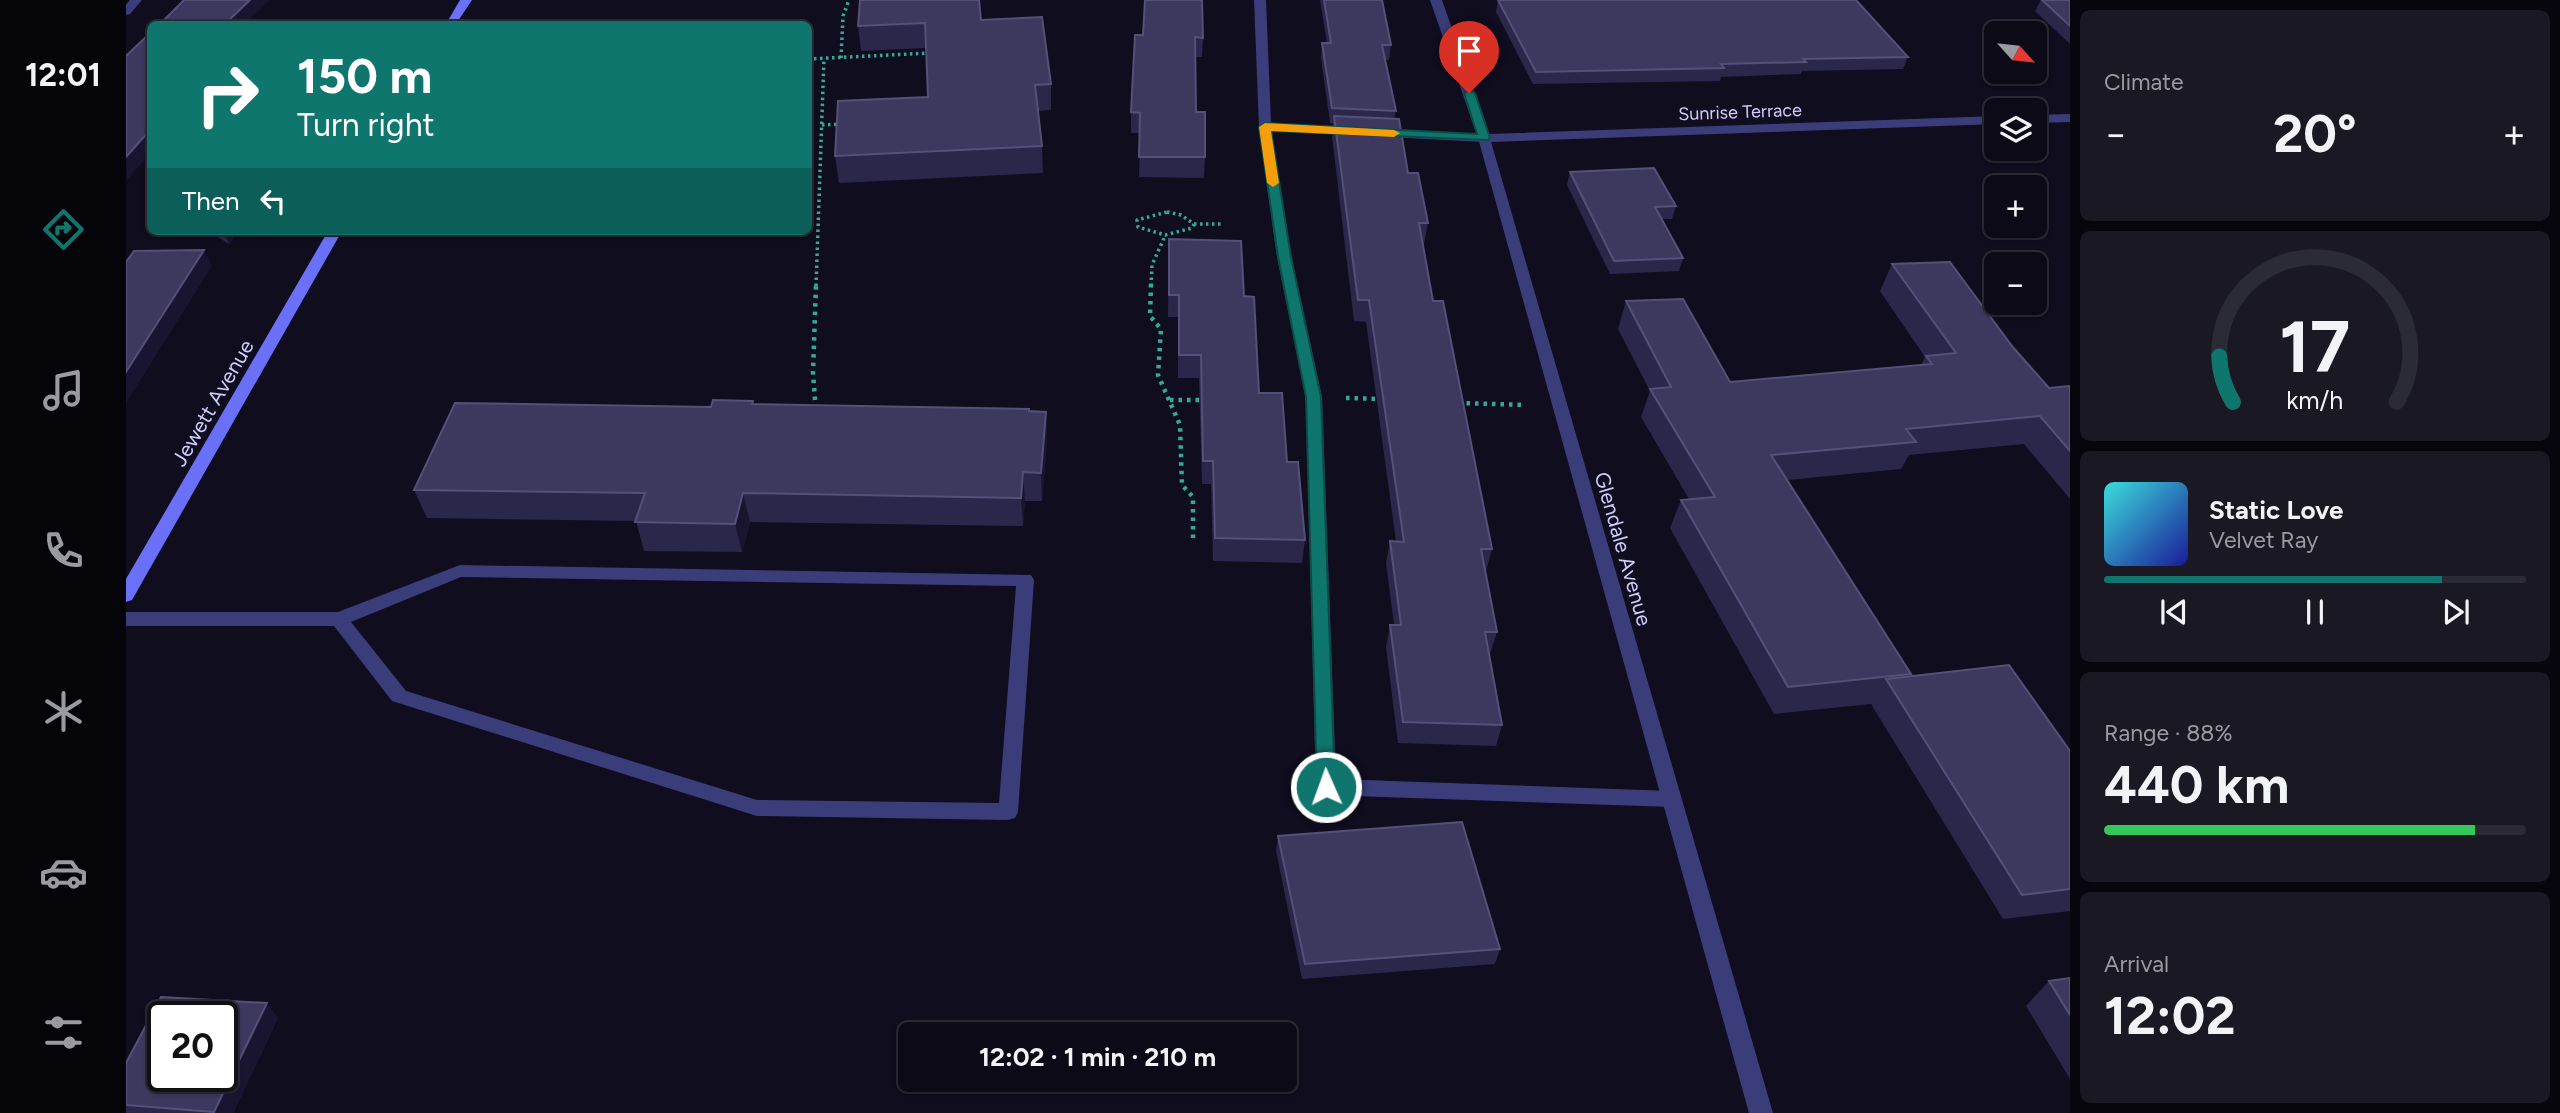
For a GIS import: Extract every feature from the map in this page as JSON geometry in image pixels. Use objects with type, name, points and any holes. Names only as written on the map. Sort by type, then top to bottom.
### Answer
[{"type":"main road","points":[[453,21],[466,0]]},
{"type":"main road","name":"Jewett Avenue","points":[[126,595],[333,235]]},
{"type":"street","points":[[126,12],[136,0]]},
{"type":"street","points":[[1260,0],[1265,127],[1284,257],[1314,397],[1326,787],[1671,799]]},
{"type":"street","name":"Glendale Avenue","points":[[1436,0],[1484,138],[1558,407],[1761,1113]]},
{"type":"street","points":[[2047,119],[2070,118]]},
{"type":"street","name":"Sunrise Terrace","points":[[1265,127],[1484,138],[1984,120]]},
{"type":"street","points":[[126,619],[339,619],[460,571],[1025,580],[1007,812],[757,808],[399,696],[339,619]]},
{"type":"path","points":[[841,58],[843,16],[849,0]]},
{"type":"path","points":[[812,59],[935,53]]},
{"type":"path","points":[[815,400],[813,373],[824,58]]},
{"type":"path","points":[[822,125],[849,123]]},
{"type":"path","points":[[1154,211],[1167,211],[1192,220],[1194,224],[1192,228],[1165,236],[1138,227],[1137,220],[1154,211]]},
{"type":"path","points":[[1194,224],[1223,224]]},
{"type":"path","points":[[1165,236],[1152,265],[1150,316],[1161,328],[1158,375],[1180,425],[1182,485],[1193,497],[1193,538]]},
{"type":"path","points":[[1314,397],[1382,399]]},
{"type":"path","points":[[1170,400],[1210,400]]},
{"type":"path","points":[[1450,402],[1558,407]]},
{"type":"building","points":[[184,0],[250,0],[228,21],[163,21]]},
{"type":"building","points":[[860,0],[979,0],[981,20],[1042,17],[1051,84],[1035,85],[1042,146],[835,156],[838,101],[928,97],[925,23],[858,26]]},
{"type":"building","points":[[1145,0],[1202,0],[1203,38],[1195,37],[1196,112],[1205,112],[1205,157],[1139,157],[1140,113],[1131,112],[1135,35],[1143,35]]},
{"type":"building","points":[[1324,0],[1382,0],[1391,45],[1382,45],[1396,111],[1332,108],[1322,43],[1331,43]]},
{"type":"building","points":[[1498,0],[1856,0],[1908,57],[1721,64],[1724,68],[1536,72]]},
{"type":"building","points":[[2042,0],[2070,0],[2070,26]]},
{"type":"building","points":[[147,36],[147,133],[126,157],[126,56]]},
{"type":"building","points":[[1334,116],[1399,119],[1408,173],[1418,173],[1428,223],[1419,223],[1433,301],[1443,301],[1492,549],[1481,549],[1497,632],[1485,632],[1502,725],[1403,722],[1390,625],[1401,625],[1390,541],[1404,542],[1369,300],[1358,300]]},
{"type":"building","points":[[1654,168],[1676,206],[1655,207],[1683,258],[1614,261],[1570,172]]},
{"type":"building","points":[[1169,239],[1241,241],[1244,296],[1254,297],[1259,393],[1282,393],[1287,462],[1298,462],[1305,540],[1215,538],[1213,461],[1203,461],[1201,355],[1179,355],[1179,295],[1169,295]]},
{"type":"building","points":[[204,250],[126,372],[126,262],[134,251]]},
{"type":"building","points":[[1950,262],[1984,308],[1984,315],[1989,315],[2049,388],[2070,386],[2070,451],[2040,416],[1906,429],[1916,442],[1771,455],[1911,674],[1788,687],[1681,500],[1715,497],[1650,389],[1671,387],[1626,301],[1683,299],[1730,382],[1932,364],[1926,356],[1956,353],[1892,264]]},
{"type":"building","points":[[713,400],[753,401],[752,404],[1029,409],[1046,412],[1041,473],[1023,472],[1021,498],[743,493],[735,524],[635,522],[645,493],[414,490],[455,403],[711,407]]},
{"type":"building","points":[[2009,665],[2070,751],[2070,889],[2022,895],[1886,679]]},
{"type":"building","points":[[1462,822],[1500,949],[1305,964],[1278,836]]},
{"type":"building","points":[[2070,978],[2070,1015],[2049,981]]},
{"type":"building","points":[[161,997],[232,1001],[159,1001]]},
{"type":"building","points":[[238,1001],[267,1003],[238,1063]]},
{"type":"building","points":[[147,1023],[147,1092],[224,1092],[214,1112],[126,1105],[126,1063]]},
{"type":"slow traffic","points":[[1273,183],[1265,127],[1394,133]]},
{"type":"route","points":[[1326,787],[1314,397],[1284,257],[1265,127],[1484,138],[1469,93]]}]
